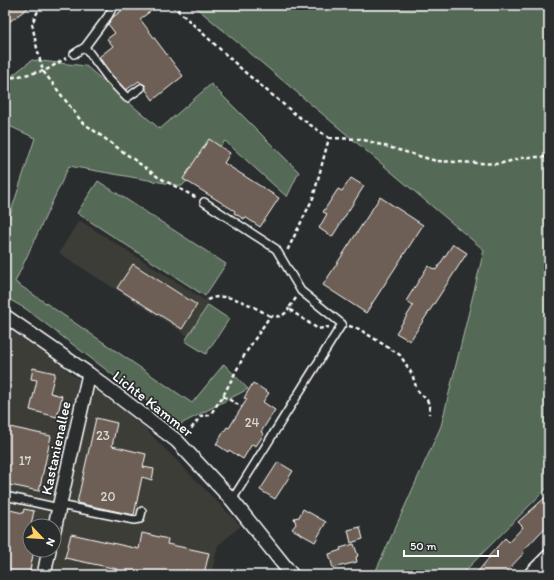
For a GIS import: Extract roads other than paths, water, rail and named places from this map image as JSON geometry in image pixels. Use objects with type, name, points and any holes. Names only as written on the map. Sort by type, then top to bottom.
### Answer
[{"type":"street","name":"Lichte Kammer","points":[[5,316],[89,374],[180,443],[232,500],[292,575]]},
{"type":"street","name":"Kastanienallee","points":[[56,518],[89,374]]},
{"type":"street","points":[[530,575],[549,556]]},
{"type":"street","points":[[44,575],[48,558]]},
{"type":"lane","points":[[74,54],[86,47],[114,5]]},
{"type":"lane","points":[[86,47],[108,78],[128,98],[141,88]]},
{"type":"lane","points":[[204,202],[276,249],[301,291],[342,324],[232,500]]},
{"type":"lane","points":[[5,496],[134,520],[140,518],[142,511]]}]
